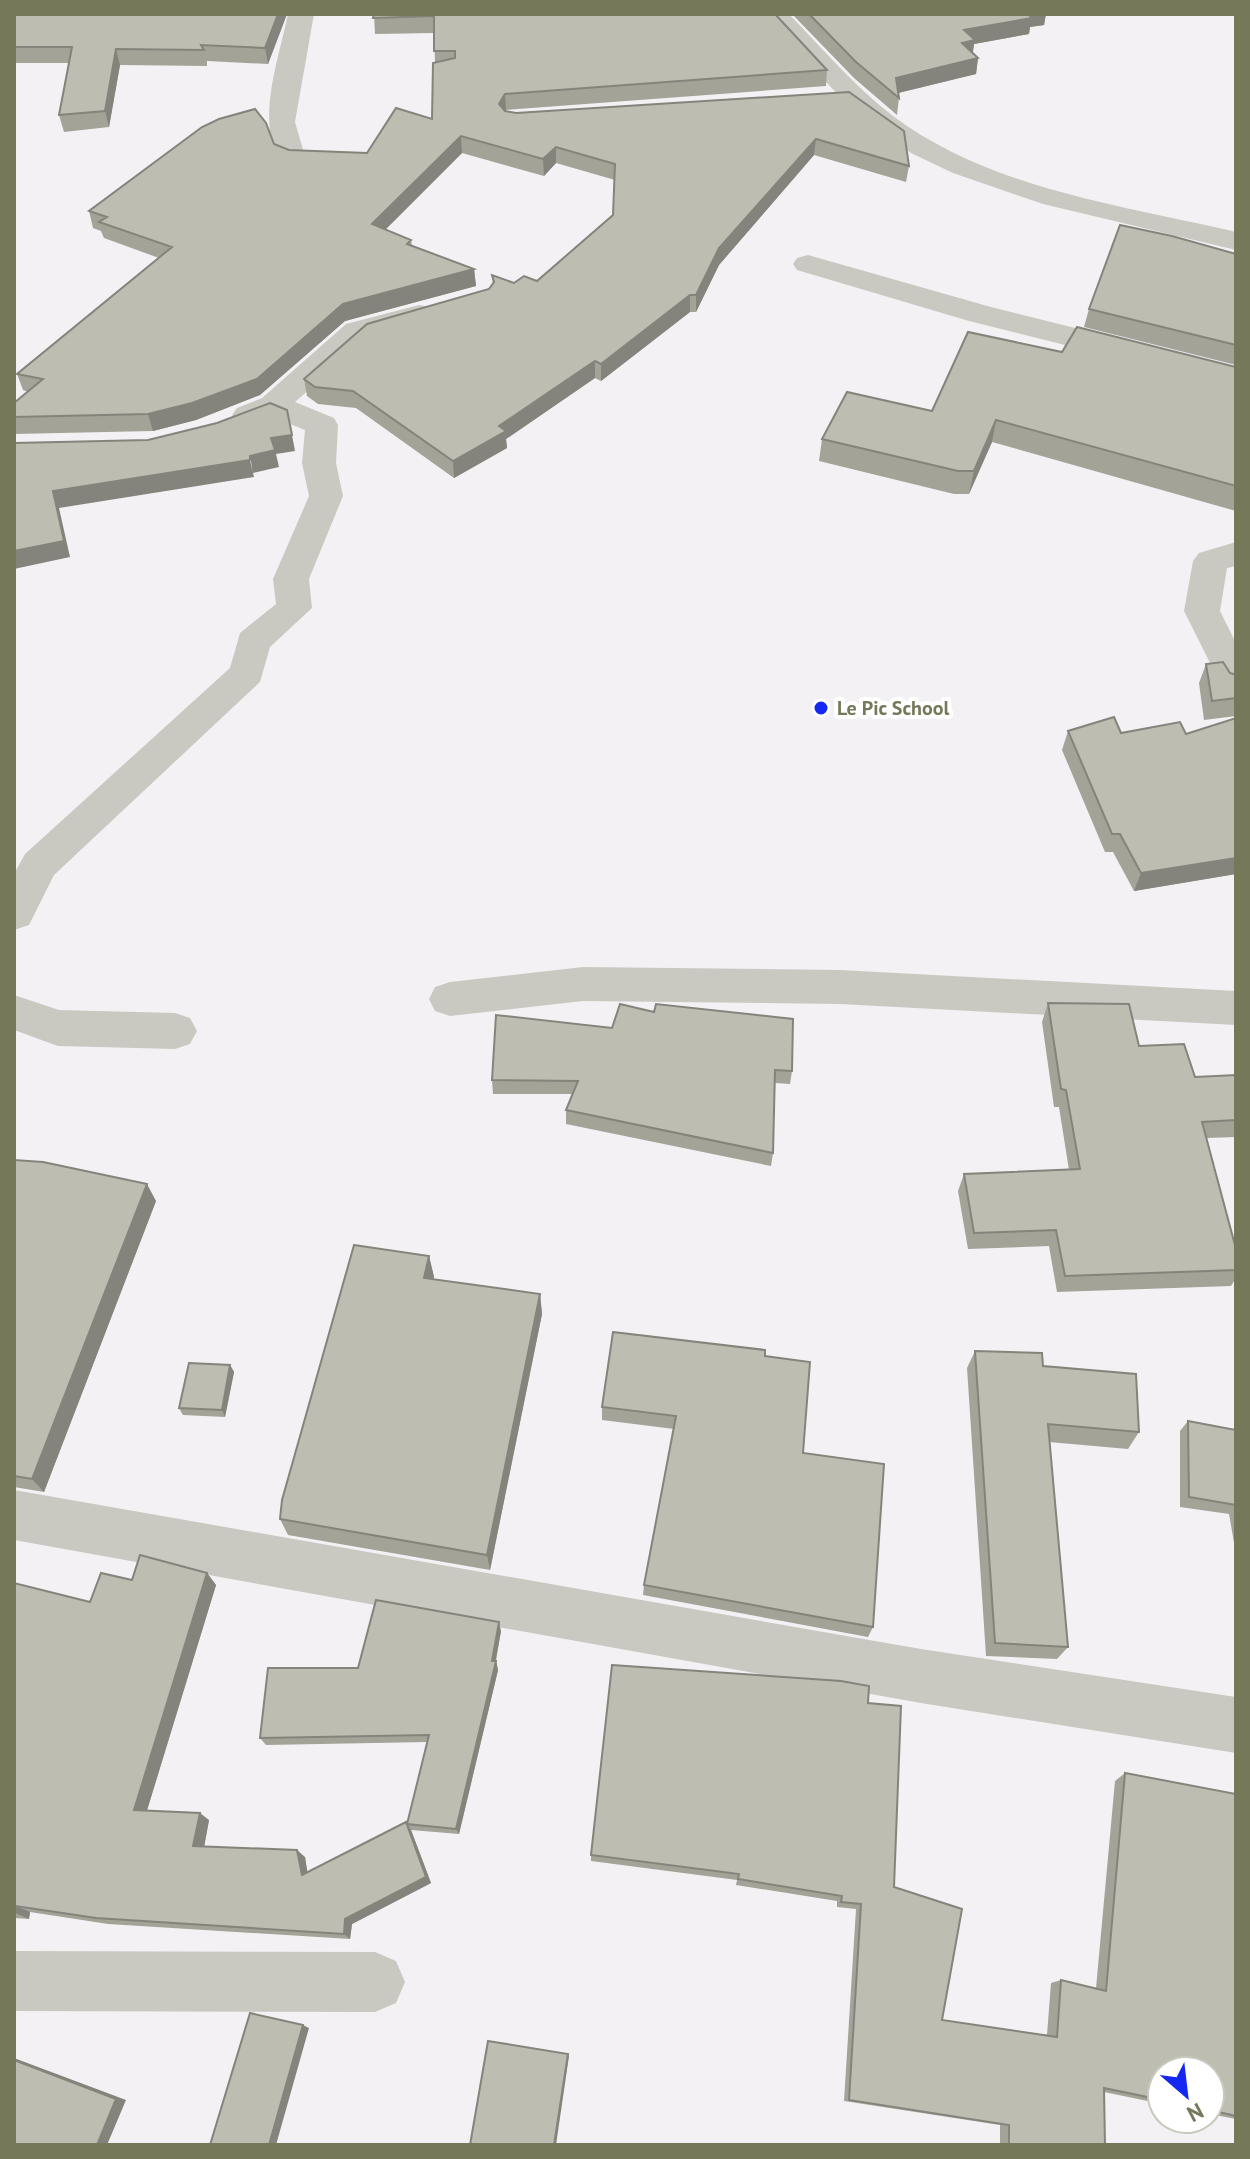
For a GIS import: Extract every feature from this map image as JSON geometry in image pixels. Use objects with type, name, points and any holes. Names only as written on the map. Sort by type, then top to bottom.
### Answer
[{"type":"street","points":[[290,153],[281,122],[301,14]]},
{"type":"street","points":[[775,14],[854,96],[920,145],[963,166],[1028,190],[1236,241]]},
{"type":"street","points":[[824,98],[854,96]]},
{"type":"street","points":[[808,264],[980,314],[1236,378]]},
{"type":"street","points":[[221,425],[273,405],[326,355],[357,331],[449,305]]},
{"type":"street","points":[[14,914],[39,865],[247,673],[253,642],[294,608],[291,579],[326,496],[319,463],[322,425],[273,405]]},
{"type":"street","points":[[1236,554],[1211,561],[1202,611],[1236,680]]},
{"type":"street","points":[[450,999],[583,984],[840,987],[1236,1008]]},
{"type":"street","points":[[14,1012],[58,1028],[175,1031]]},
{"type":"street","points":[[14,1515],[921,1676],[1236,1725]]},
{"type":"street","points":[[14,1981],[375,1982]]},
{"type":"building","points":[[14,14],[278,14],[265,48],[201,45],[204,50],[116,49],[105,111],[59,115],[72,47],[14,47]]},
{"type":"building","points":[[374,14],[775,14],[827,70],[505,94],[499,104],[505,111],[516,113],[849,92],[904,131],[909,166],[816,139],[719,248],[696,295],[690,295],[601,364],[595,361],[499,426],[506,431],[453,461],[353,391],[315,387],[304,379],[367,324],[489,289],[494,282],[492,275],[514,283],[524,276],[537,281],[613,215],[615,164],[556,147],[543,159],[461,136],[372,224],[411,240],[407,244],[474,269],[343,304],[257,379],[192,403],[148,414],[14,417],[14,403],[43,379],[17,374],[172,247],[99,222],[107,217],[89,211],[202,127],[255,109],[266,123],[274,144],[289,150],[367,153],[396,108],[432,119],[433,63],[455,58],[455,51],[434,51],[434,16],[373,18]]},
{"type":"building","points":[[809,14],[1028,14],[1032,18],[964,30],[975,40],[962,43],[978,58],[896,78],[899,98],[856,62]]},
{"type":"building","points":[[1120,225],[1236,254],[1236,345],[1089,309]]},
{"type":"building","points":[[1077,327],[1236,367],[1236,486],[996,420],[974,471],[958,471],[822,439],[847,392],[932,411],[968,332],[1062,352]]},
{"type":"building","points":[[270,403],[287,410],[292,435],[271,438],[275,450],[250,456],[250,460],[53,491],[64,541],[14,551],[14,443],[148,440],[217,423]]},
{"type":"building","points":[[1223,662],[1230,673],[1236,675],[1236,698],[1212,701],[1206,664]]},
{"type":"building","points":[[1114,717],[1121,733],[1180,722],[1186,734],[1236,718],[1236,858],[1141,873],[1120,834],[1112,834],[1068,731]]},
{"type":"building","points":[[1048,1003],[1129,1004],[1139,1046],[1184,1044],[1195,1077],[1236,1075],[1236,1120],[1202,1122],[1236,1249],[1236,1270],[1065,1276],[1056,1230],[974,1233],[964,1174],[1080,1169],[1066,1090],[1061,1089]]},
{"type":"building","points":[[620,1004],[654,1012],[656,1004],[793,1019],[792,1071],[775,1070],[773,1153],[566,1110],[578,1081],[492,1080],[496,1015],[612,1028]]},
{"type":"building","points":[[14,1160],[43,1162],[147,1184],[32,1479],[14,1476]]},
{"type":"building","points":[[354,1245],[429,1256],[424,1278],[540,1294],[487,1555],[280,1519],[282,1500]]},
{"type":"building","points":[[613,1332],[765,1350],[765,1356],[810,1362],[803,1453],[884,1464],[873,1627],[644,1585],[676,1416],[602,1407]]},
{"type":"building","points":[[975,1351],[1042,1353],[1043,1366],[1136,1374],[1139,1432],[1048,1424],[1068,1647],[995,1643]]},
{"type":"building","points":[[189,1363],[230,1365],[222,1410],[179,1408]]},
{"type":"building","points":[[1188,1421],[1236,1430],[1236,1505],[1189,1497]]},
{"type":"building","points":[[140,1555],[207,1573],[134,1810],[200,1813],[193,1846],[297,1850],[302,1875],[406,1822],[426,1877],[345,1919],[344,1934],[96,1918],[16,1906],[14,1913],[14,1583],[90,1602],[101,1573],[132,1580]]},
{"type":"building","points":[[376,1600],[499,1622],[492,1661],[496,1661],[456,1829],[407,1824],[429,1735],[260,1738],[268,1668],[358,1668]]},
{"type":"building","points":[[612,1665],[841,1681],[869,1686],[868,1703],[901,1706],[894,1887],[962,1909],[942,2020],[1057,2037],[1061,1980],[1106,1991],[1125,1773],[1236,1794],[1236,2116],[1226,2114],[1226,2055],[1146,2055],[1146,2097],[1104,2088],[1105,2145],[1009,2145],[1009,2125],[849,2100],[861,1904],[841,1902],[842,1896],[738,1879],[739,1874],[591,1855]]},
{"type":"building","points":[[250,2013],[303,2025],[269,2145],[210,2145]]},
{"type":"building","points":[[488,2041],[568,2054],[554,2145],[470,2145]]},
{"type":"building","points":[[14,2060],[116,2099],[97,2145],[14,2145]]},
{"type":"place","name":"Le Pic School","points":[[821,708]]}]
